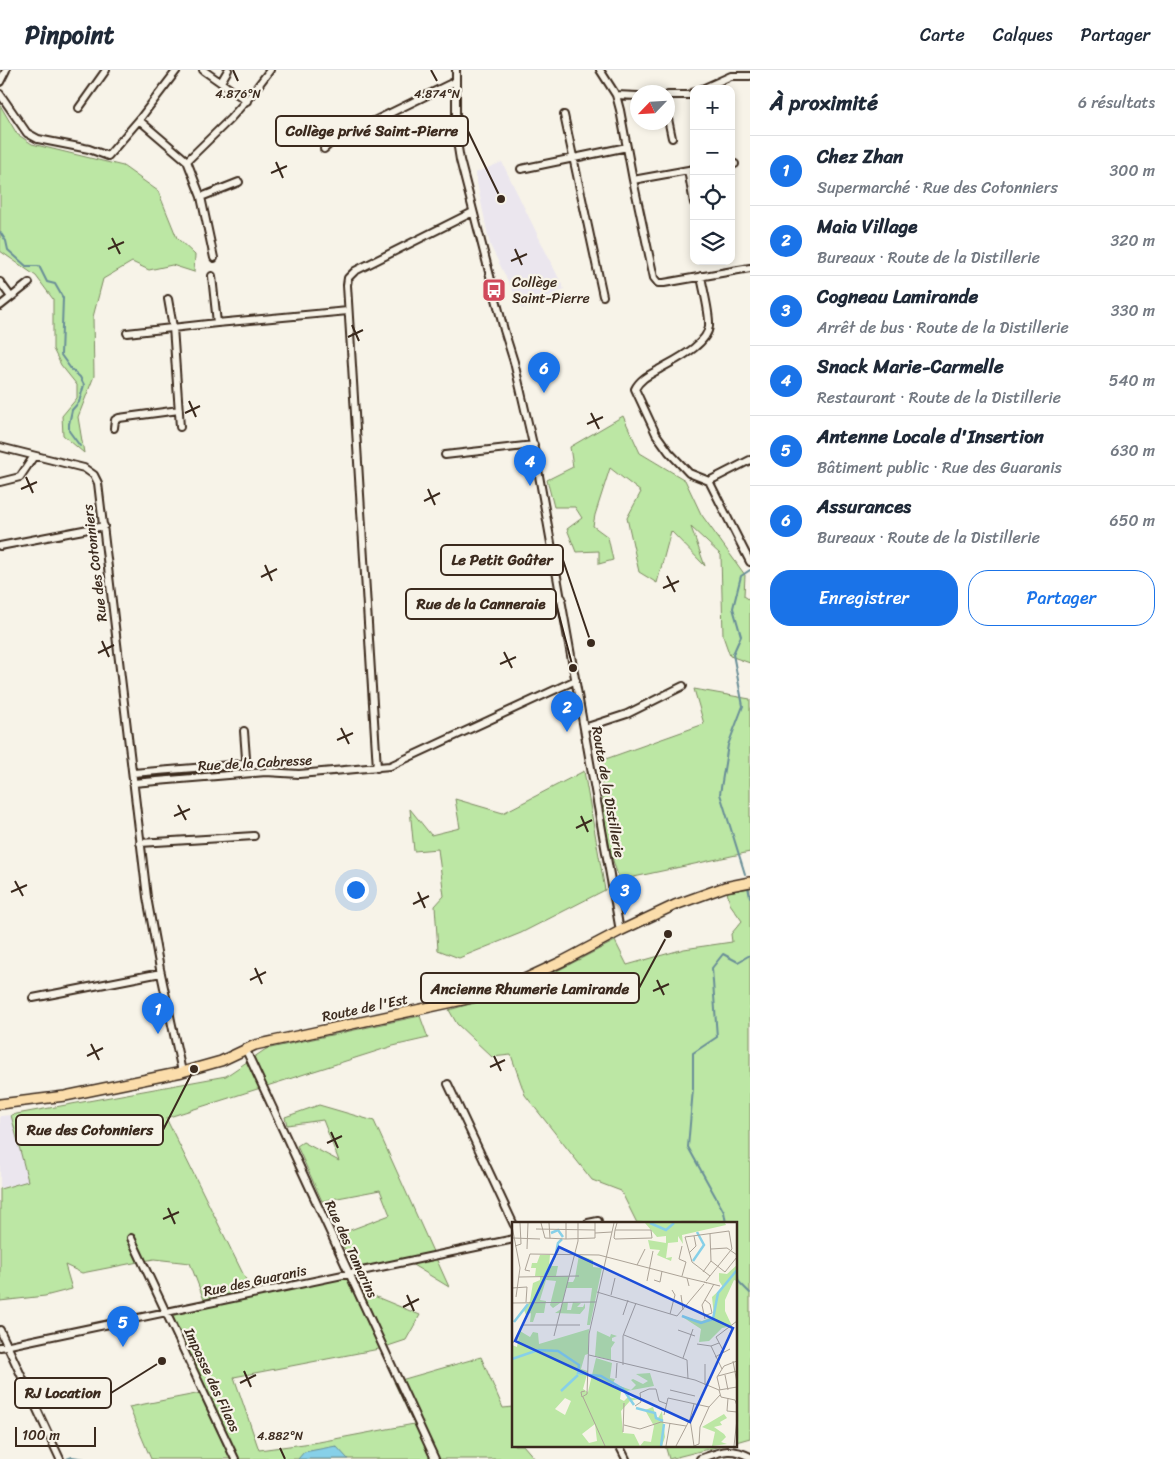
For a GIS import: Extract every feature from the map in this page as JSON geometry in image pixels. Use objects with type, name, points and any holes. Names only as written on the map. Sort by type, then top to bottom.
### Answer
[{"type":"main road","name":"Route de l'Est","points":[[0,1104],[66,1096],[182,1072],[221,1060],[245,1048],[481,996],[518,982],[563,961],[620,930],[675,905],[724,887],[750,882]]},
{"type":"street","points":[[0,82],[6,70]]},
{"type":"street","points":[[79,108],[106,70]]},
{"type":"street","points":[[0,94],[27,133],[38,139],[89,149],[105,155],[111,154],[177,70]]},
{"type":"street","points":[[203,70],[246,100]]},
{"type":"street","points":[[221,82],[228,70]]},
{"type":"street","points":[[187,161],[230,120],[270,70]]},
{"type":"street","name":"Route de la Distillerie","points":[[456,70],[456,135],[460,160],[514,362],[534,445],[620,930]]},
{"type":"street","points":[[600,70],[616,95],[632,180],[654,278],[658,283],[664,283],[750,268]]},
{"type":"street","points":[[710,85],[733,73],[750,76]]},
{"type":"street","points":[[324,149],[333,141],[456,81]]},
{"type":"street","points":[[675,94],[690,94]]},
{"type":"street","points":[[616,95],[630,96]]},
{"type":"street","points":[[564,115],[603,296]]},
{"type":"street","points":[[139,120],[187,161],[201,197],[214,258]]},
{"type":"street","points":[[670,130],[672,138]]},
{"type":"street","points":[[521,169],[627,147]]},
{"type":"street","points":[[632,180],[690,169]]},
{"type":"street","points":[[201,197],[239,182]]},
{"type":"street","points":[[377,768],[348,311],[348,278],[355,271],[474,212]]},
{"type":"street","points":[[212,276],[216,323]]},
{"type":"street","points":[[701,276],[709,325],[706,335],[700,344],[639,381],[635,389],[656,434],[669,452],[689,473],[709,481],[750,562]]},
{"type":"street","points":[[0,282],[11,297]]},
{"type":"street","points":[[0,306],[29,283]]},
{"type":"street","points":[[168,299],[173,327],[180,427]]},
{"type":"street","points":[[127,333],[348,311]]},
{"type":"street","points":[[114,428],[118,418],[179,410]]},
{"type":"street","points":[[445,455],[534,445]]},
{"type":"street","name":"Rue des Cotonniers","points":[[0,447],[84,468],[94,475],[98,483],[147,897],[182,1072]]},
{"type":"street","points":[[0,482],[20,477],[34,456]]},
{"type":"street","points":[[709,481],[750,460]]},
{"type":"street","points":[[0,546],[104,526]]},
{"type":"street","points":[[476,610],[498,598],[544,596],[562,598]]},
{"type":"street","name":"Rue de la Cabresse","points":[[133,783],[266,772],[299,774],[390,766],[576,680]]},
{"type":"street","points":[[584,728],[627,714],[683,686]]},
{"type":"street","points":[[132,773],[243,764],[246,762],[244,731]]},
{"type":"street","points":[[140,843],[254,836]]},
{"type":"street","points":[[33,998],[161,973]]},
{"type":"street","name":"Rue des Tamarins","points":[[245,1048],[435,1459]]},
{"type":"street","points":[[448,1084],[513,1222]]},
{"type":"street","points":[[593,1222],[598,1221]]},
{"type":"street","name":"Impasse des Filaos","points":[[131,1238],[235,1459]]},
{"type":"street","name":"Rue des Guaranis","points":[[3,1346],[512,1238]]},
{"type":"street","points":[[0,1330],[3,1346],[60,1459]]},
{"type":"street","points":[[620,1446],[626,1459]]},
{"type":"street","points":[[700,1459],[726,1451],[739,1451],[750,1457]]},
{"type":"shaded area","points":[[502,162],[564,289],[522,309],[490,245],[475,173]]},
{"type":"shaded area","points":[[11,1115],[28,1181],[0,1188],[0,1116]]},
{"type":"green space","points":[[0,105],[17,134],[32,144],[123,166],[158,191],[177,238],[195,255],[194,272],[172,265],[149,270],[132,262],[103,279],[93,317],[94,376],[78,417],[84,453],[63,435],[62,416],[77,398],[77,385],[61,365],[53,349],[53,299],[36,276],[0,251]]},
{"type":"green space","points":[[623,416],[640,453],[685,480],[701,514],[745,575],[744,596],[750,600],[750,663],[730,656],[723,636],[721,555],[691,527],[705,566],[671,531],[657,583],[639,572],[627,518],[641,492],[610,468],[593,526],[608,537],[613,560],[599,564],[599,551],[576,552],[567,529],[582,518],[575,507],[554,507],[547,480],[573,467],[570,447]]},
{"type":"green space","points":[[694,689],[750,699],[750,852],[620,880],[607,837],[600,761],[704,724]]},
{"type":"green space","points":[[584,771],[605,890],[521,933],[459,958],[438,950],[435,906],[444,896],[438,849],[414,851],[410,809],[431,835],[460,828],[455,799],[503,813]]},
{"type":"green space","points":[[750,888],[750,1438],[738,1441],[738,1222],[636,1222],[621,1191],[592,1180],[525,1095],[511,1055],[492,1057],[457,1024],[449,1010],[501,995],[555,972],[615,941],[627,965],[684,949],[732,942],[731,934],[742,921],[730,904],[727,892]]},
{"type":"green space","points":[[420,1016],[428,1038],[393,1046],[166,1118],[251,1290],[341,1274],[362,1291],[420,1315],[406,1340],[379,1349],[234,1377],[259,1450],[319,1442],[414,1424],[394,1382],[481,1357],[503,1408],[512,1407],[512,1446],[524,1446],[535,1459],[151,1459],[129,1407],[201,1393],[162,1309],[204,1300],[190,1263],[154,1259],[82,1273],[65,1265],[72,1289],[45,1296],[0,1301],[0,1189],[28,1181],[11,1115],[226,1076],[266,1049]]},
{"type":"green space","points":[[319,1105],[374,1121],[449,1287],[403,1259],[355,1268],[337,1235],[390,1215],[380,1190],[322,1201],[297,1146],[303,1142],[339,1161],[323,1120],[287,1125],[285,1117]]},
{"type":"green space","points":[[665,1446],[720,1446],[669,1459]]},
{"type":"water","points":[[336,1446],[348,1459],[298,1459],[304,1452]]},
{"type":"waterway","points":[[0,232],[6,241],[8,250],[26,266],[39,266],[47,282],[55,284],[63,298],[61,355],[71,369],[80,377],[84,385],[79,402],[72,410],[69,424],[69,431],[80,446]]},
{"type":"waterway","points":[[745,874],[720,794],[728,745],[743,706],[733,654],[741,636],[733,608],[741,576],[750,570]]},
{"type":"waterway","points":[[748,887],[750,897]]},
{"type":"waterway","points":[[726,1222],[724,1212],[688,1147],[693,1089],[693,1053],[717,1037],[712,968],[723,954],[738,962],[750,955]]},
{"type":"waterway","points":[[738,1278],[739,1282],[750,1293]]},
{"type":"waterway","points":[[67,1459],[72,1457],[85,1459]]},
{"type":"place","name":"Collège privé Saint-Pierre","points":[[501,199]]},
{"type":"place","name":"Collège Saint-Pierre","points":[[494,290]]},
{"type":"place","name":"Assurances","points":[[544,393]]},
{"type":"place","name":"Snack Marie-Carmelle","points":[[530,486]]},
{"type":"place","name":"Le Petit Goûter","points":[[591,643]]},
{"type":"place","name":"Rue de la Canneraie","points":[[573,668]]},
{"type":"place","name":"Maia Village","points":[[567,732]]},
{"type":"place","name":"Cogneau Lamirande","points":[[625,915]]},
{"type":"place","name":"Ancienne Rhumerie Lamirande","points":[[668,934]]},
{"type":"place","name":"Chez Zhan","points":[[158,1034]]},
{"type":"place","name":"Rue des Cotonniers","points":[[194,1069]]},
{"type":"place","name":"Antenne Locale d'Insertion","points":[[123,1347]]},
{"type":"place","name":"RJ Location","points":[[162,1361]]}]
